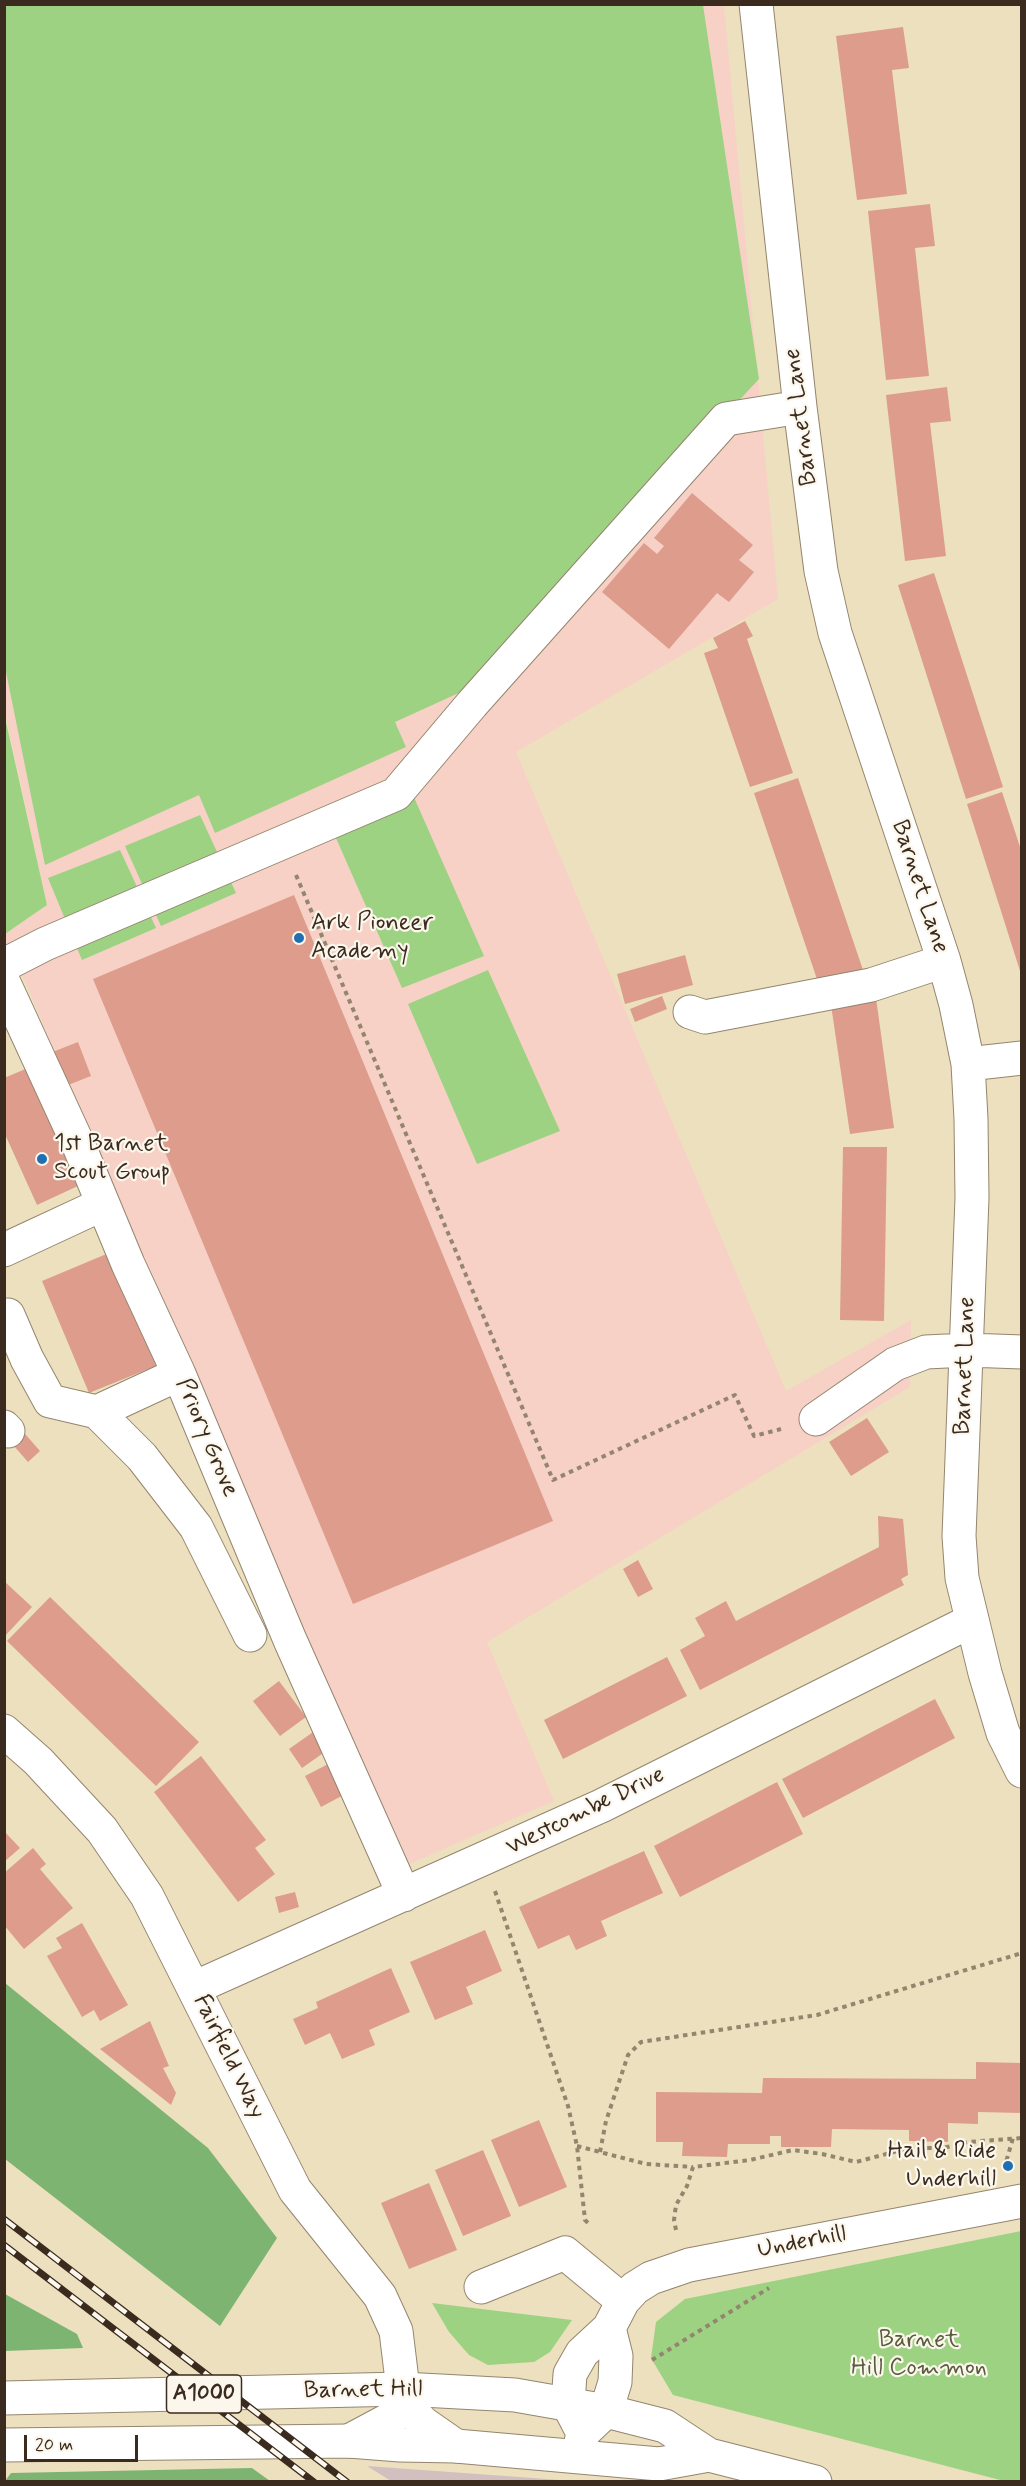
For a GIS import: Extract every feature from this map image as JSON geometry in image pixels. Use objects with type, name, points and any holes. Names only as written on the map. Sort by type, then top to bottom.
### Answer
[{"type":"street","name":"Barnet Lane","points":[[756,4],[820,571],[835,633],[944,961],[968,1064],[972,1198],[959,1536],[962,1578],[971,1621],[1003,1733],[1022,1771]]},
{"type":"street","points":[[9,969],[45,944],[396,794],[472,704],[726,419],[800,406]]},
{"type":"street","points":[[690,1012],[705,1017],[871,985],[944,961]]},
{"type":"street","name":"Priory Grove","points":[[9,969],[128,1264],[179,1374],[290,1640],[404,1895]]},
{"type":"street","points":[[968,1064],[1022,1058]]},
{"type":"street","points":[[4,1250],[103,1204]]},
{"type":"street","points":[[8,1315],[27,1359],[51,1401],[97,1412],[142,1458],[196,1527],[250,1635]]},
{"type":"street","points":[[816,1419],[895,1364],[926,1352],[967,1350],[1022,1352]]},
{"type":"street","points":[[97,1412],[179,1374]]},
{"type":"street","name":"Westcombe Drive","points":[[194,1988],[601,1806],[971,1621]]},
{"type":"street","name":"Fairfield Way","points":[[4,1731],[38,1761],[102,1830],[147,1896],[295,2190],[380,2296],[396,2331],[404,2397]]},
{"type":"street","name":"Underhill","points":[[568,2404],[570,2374],[582,2353],[616,2315],[635,2288],[666,2272],[689,2265],[777,2248],[1012,2189]]},
{"type":"street","points":[[481,2287],[565,2253],[616,2315],[617,2367],[606,2411],[580,2445]]},
{"type":"street","name":"Barnet Hill","points":[[4,2398],[515,2395],[606,2411],[665,2426],[709,2455],[815,2481]]},
{"type":"street","points":[[349,2441],[392,2418],[404,2397],[423,2423],[456,2446]]},
{"type":"street","points":[[568,2404],[580,2445]]},
{"type":"street","name":"Barnet Hill","points":[[4,2445],[349,2441],[456,2446],[580,2445],[659,2464],[709,2455]]},
{"type":"path","points":[[295,873],[553,1480],[735,1395],[754,1436],[816,1419]]},
{"type":"path","points":[[484,1860],[568,2106],[577,2146],[585,2220],[592,2229]]},
{"type":"path","points":[[600,2152],[606,2121],[628,2055],[641,2042],[817,2015],[1022,1953]]},
{"type":"path","points":[[1012,2189],[1005,2160],[1013,2138]]},
{"type":"path","points":[[577,2146],[646,2164],[693,2167],[750,2160],[793,2150],[856,2162],[909,2148],[943,2148],[968,2142],[1022,2138]]},
{"type":"path","points":[[676,2232],[674,2220],[676,2205],[687,2186],[693,2167]]},
{"type":"path","points":[[645,2364],[771,2287],[782,2274],[777,2248]]},
{"type":"shaded area","name":"Ark Pioneer Academy","points":[[5,5],[724,5],[778,599],[516,752],[786,1391],[911,1320],[910,1387],[487,1642],[554,1801],[400,1868],[27,986],[5,942],[5,934],[47,905],[4,708]]},
{"type":"shaded area","points":[[367,2466],[574,2481],[391,2481]]},
{"type":"green space","points":[[4,5],[703,5],[759,379],[472,687],[395,722],[406,747],[215,833],[199,795],[45,865],[4,662]]},
{"type":"green space","points":[[4,713],[47,905],[5,934],[4,934]]},
{"type":"green space","points":[[413,795],[484,956],[402,988],[332,829]]},
{"type":"green space","points":[[200,815],[236,893],[161,926],[125,846]]},
{"type":"green space","points":[[120,850],[156,928],[82,960],[48,878]]},
{"type":"green space","points":[[488,970],[560,1131],[477,1164],[408,1004]]},
{"type":"green space","points":[[5,1983],[208,2148],[277,2238],[220,2326],[5,2159]]},
{"type":"green space","name":"Barnet Hill Common","points":[[1021,2231],[1021,2481],[1004,2481],[673,2395],[651,2358],[656,2322],[685,2299]]},
{"type":"green space","points":[[5,2294],[77,2334],[83,2348],[5,2351]]},
{"type":"green space","points":[[432,2303],[572,2320],[550,2352],[534,2362],[488,2365],[469,2355],[449,2332]]},
{"type":"green space","points":[[252,2468],[270,2481],[5,2481],[11,2473]]},
{"type":"building","points":[[903,27],[909,68],[892,70],[907,194],[857,200],[836,36]]},
{"type":"building","points":[[930,204],[935,246],[915,248],[929,376],[886,380],[868,211]]},
{"type":"building","points":[[947,387],[951,421],[930,423],[946,556],[905,561],[886,395]]},
{"type":"building","points":[[692,493],[753,545],[739,560],[754,572],[729,602],[717,593],[669,649],[602,592],[644,543],[657,554],[664,546],[654,538]]},
{"type":"building","points":[[934,573],[1003,787],[966,799],[898,585]]},
{"type":"building","points":[[745,621],[753,636],[747,639],[793,773],[750,787],[704,653],[718,648],[713,638]]},
{"type":"building","points":[[798,778],[864,973],[820,988],[754,793]]},
{"type":"building","points":[[1002,792],[1022,853],[1021,974],[967,804]]},
{"type":"building","points":[[294,895],[553,1521],[353,1604],[93,979]]},
{"type":"building","points":[[685,955],[693,985],[625,1004],[617,974]]},
{"type":"building","points":[[875,991],[894,1128],[850,1134],[830,998]]},
{"type":"building","points":[[662,996],[667,1009],[635,1022],[630,1009]]},
{"type":"building","points":[[78,1042],[91,1076],[63,1087],[50,1053]]},
{"type":"building","name":"1st Barnet Scout Group","points":[[28,1068],[80,1185],[37,1205],[4,1132],[4,1078]]},
{"type":"building","points":[[843,1147],[887,1147],[884,1321],[840,1320]]},
{"type":"building","points":[[116,1250],[163,1363],[89,1393],[42,1281]]},
{"type":"building","points":[[867,1418],[889,1452],[851,1476],[829,1442]]},
{"type":"building","points":[[19,1427],[40,1451],[28,1462],[7,1438]]},
{"type":"building","points":[[878,1516],[903,1519],[908,1575],[901,1579],[904,1585],[700,1690],[680,1650],[705,1636],[695,1618],[726,1601],[736,1621],[879,1547]]},
{"type":"building","points":[[638,1560],[653,1589],[638,1597],[623,1569]]},
{"type":"building","points":[[4,1581],[32,1607],[4,1637]]},
{"type":"building","points":[[50,1597],[199,1742],[156,1786],[7,1641]]},
{"type":"building","points":[[667,1657],[687,1696],[563,1759],[544,1720]]},
{"type":"building","points":[[279,1681],[306,1717],[280,1736],[253,1701]]},
{"type":"building","points":[[935,1699],[955,1738],[803,1818],[782,1779]]},
{"type":"building","points":[[316,1730],[329,1749],[302,1768],[289,1749]]},
{"type":"building","points":[[201,1756],[266,1840],[255,1848],[275,1874],[238,1902],[154,1792]]},
{"type":"building","points":[[336,1760],[351,1791],[321,1807],[305,1776]]},
{"type":"building","points":[[777,1782],[803,1834],[680,1897],[654,1846]]},
{"type":"building","points":[[4,1831],[20,1848],[4,1862]]},
{"type":"building","points":[[33,1848],[46,1864],[40,1869],[73,1908],[24,1949],[4,1925],[4,1873]]},
{"type":"building","points":[[644,1851],[663,1893],[601,1921],[607,1936],[576,1950],[569,1935],[538,1949],[519,1907]]},
{"type":"building","points":[[295,1892],[299,1907],[279,1913],[275,1897]]},
{"type":"building","points":[[82,1923],[128,2005],[100,2021],[94,2010],[82,2017],[47,1956],[62,1948],[56,1938]]},
{"type":"building","points":[[485,1930],[502,1971],[466,1987],[473,2004],[435,2020],[410,1962]]},
{"type":"building","points":[[391,1968],[410,2012],[369,2030],[375,2045],[342,2059],[330,2033],[305,2045],[293,2019],[318,2008],[316,2002]]},
{"type":"building","points":[[150,2021],[169,2066],[163,2068],[176,2093],[171,2105],[100,2049]]},
{"type":"building","points":[[976,2062],[1022,2063],[1022,2113],[978,2112],[978,2124],[948,2123],[948,2142],[909,2141],[909,2130],[832,2129],[831,2147],[781,2147],[781,2136],[770,2136],[770,2144],[728,2144],[727,2157],[682,2156],[683,2142],[656,2142],[656,2092],[762,2093],[763,2078],[976,2079]]},
{"type":"building","points":[[539,2120],[567,2187],[519,2207],[491,2140]]},
{"type":"building","points":[[483,2150],[511,2216],[463,2236],[435,2170]]},
{"type":"building","points":[[429,2183],[457,2250],[409,2269],[381,2203]]},
{"type":"railway","points":[[4,2219],[347,2482]]},
{"type":"railway","points":[[4,2245],[314,2482]]},
{"type":"place","name":"Ark Pioneer Academy","points":[[299,938]]},
{"type":"place","name":"1st Barnet Scout Group","points":[[42,1159]]},
{"type":"place","name":"Hail & Ride Underhill","points":[[1008,2166]]}]
